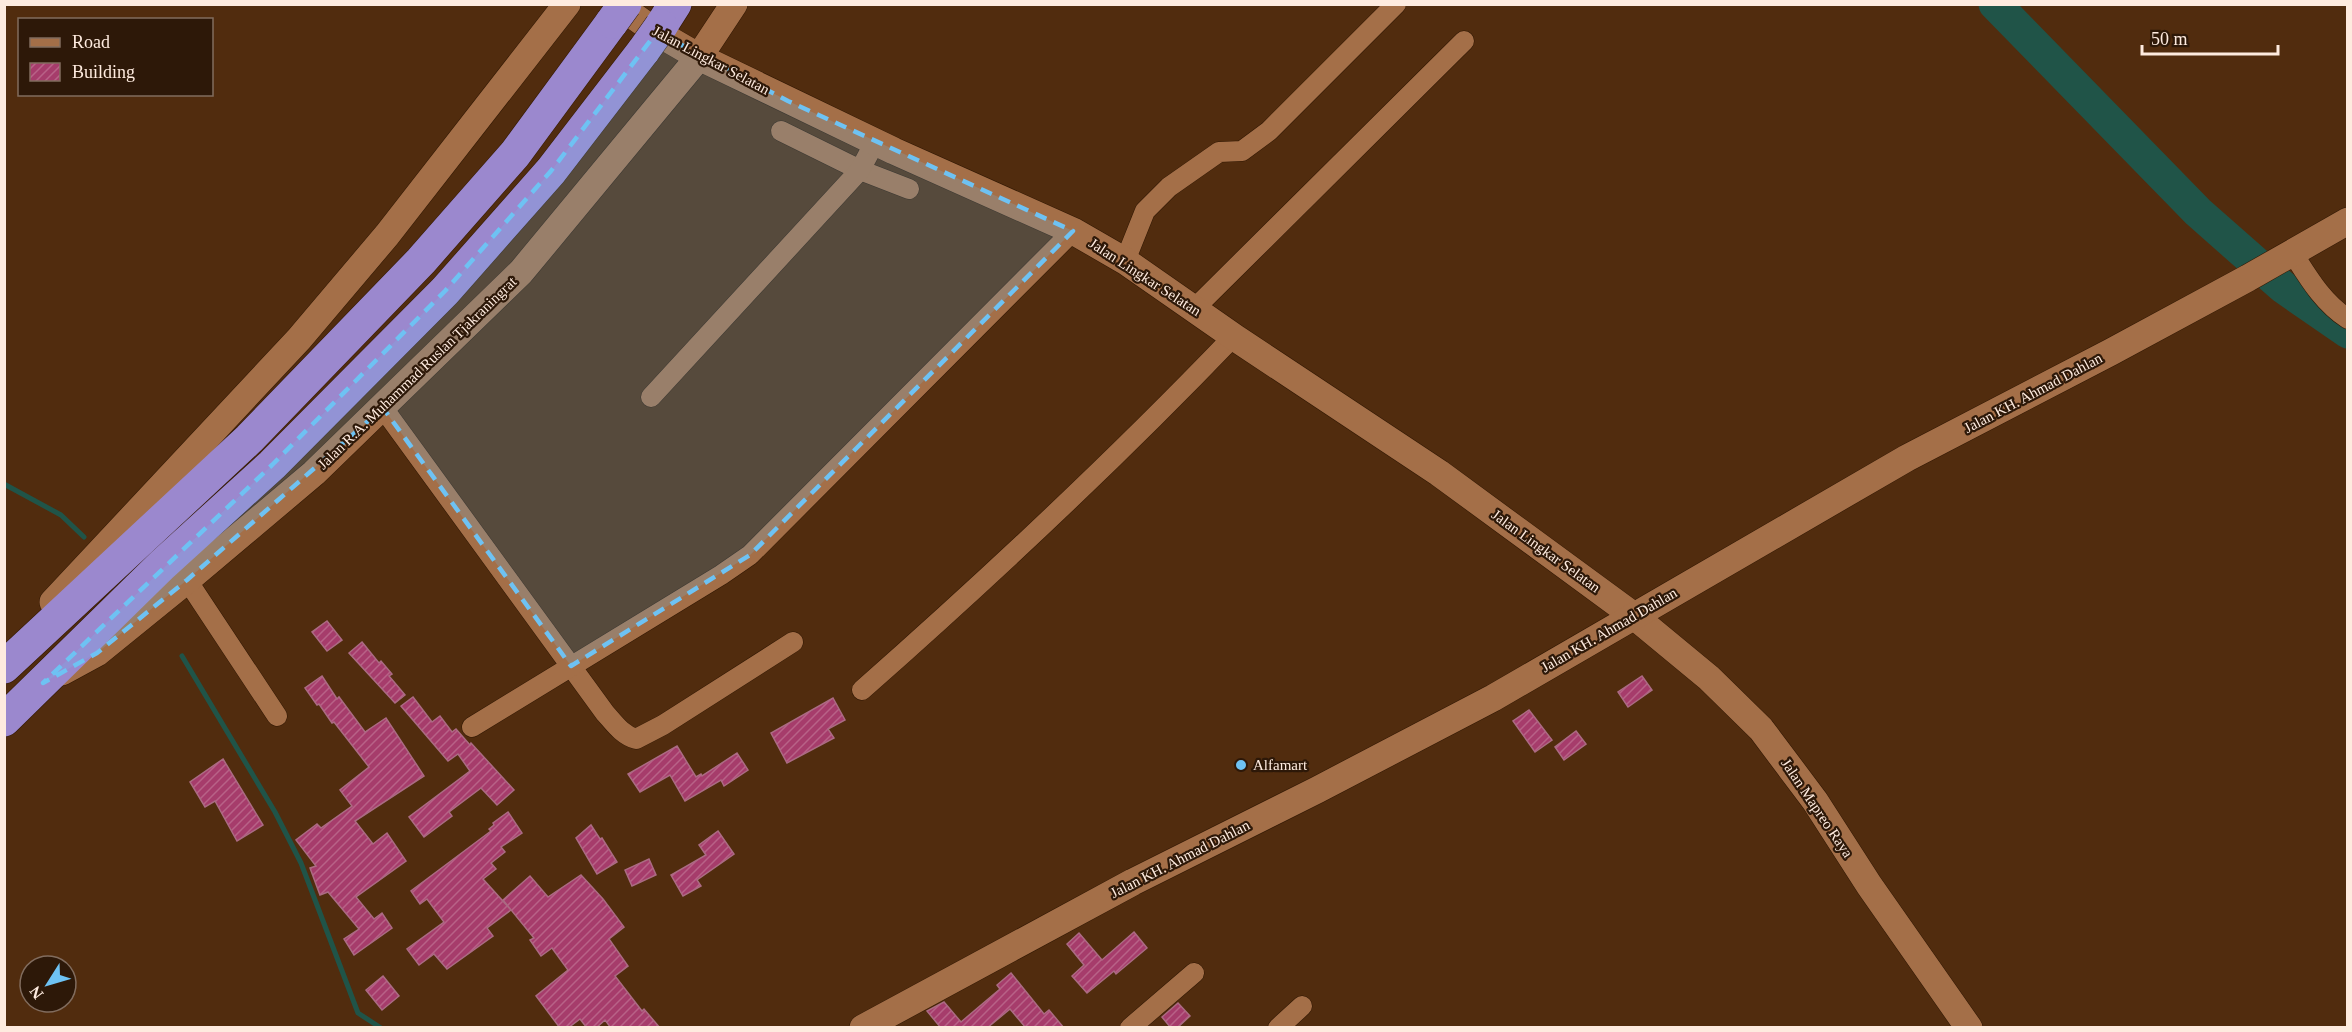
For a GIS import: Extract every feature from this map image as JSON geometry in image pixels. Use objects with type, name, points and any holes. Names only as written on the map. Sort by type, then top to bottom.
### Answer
[{"type":"highway","points":[[13,659],[249,439],[422,261],[515,154],[618,10]]},
{"type":"highway","name":"Jalan R.A. Muhammad Ruslan Tjakraningrat","points":[[4,720],[162,565],[272,465],[445,291],[551,171],[660,27]]},
{"type":"street","points":[[13,659],[53,602],[300,339],[387,235],[567,4]]},
{"type":"street","name":"Jalan R.A. Muhammad Ruslan Tjakraningrat","points":[[43,683],[97,653],[314,473],[383,408],[521,272],[699,57],[734,4]]},
{"type":"street","points":[[1125,261],[1145,211],[1169,187],[1219,152],[1242,151],[1269,131],[1396,4]]},
{"type":"street","name":"Jalan Lingkar Selatan","points":[[618,10],[699,57],[875,142],[1073,231],[1125,261],[1233,337],[1439,473],[1639,613]]},
{"type":"street","points":[[1194,309],[1464,41]]},
{"type":"street","points":[[781,131],[860,170],[909,189]]},
{"type":"street","points":[[651,398],[860,170],[875,142]]},
{"type":"street","name":"Jalan KH. Ahmad Dahlan","points":[[863,1028],[1133,882],[1317,790],[1492,698],[1907,458],[1987,418],[2248,278],[2348,221]]},
{"type":"street","points":[[472,727],[750,555],[1073,231]]},
{"type":"street","points":[[2284,257],[2329,304],[2348,319]]},
{"type":"street","points":[[862,690],[934,626],[1159,414],[1233,337]]},
{"type":"street","points":[[383,408],[619,729],[636,739],[663,725],[793,642]]},
{"type":"street","points":[[187,580],[277,716]]},
{"type":"street","name":"Jalan Mapreo Raya","points":[[1639,613],[1761,729],[1815,801],[1887,913],[1969,1028]]},
{"type":"street","points":[[1130,1028],[1194,973]]},
{"type":"street","points":[[1278,1028],[1302,1006]]},
{"type":"highlighted area","points":[[657,32],[788,101],[1073,231],[750,555],[571,666],[383,408],[187,580],[97,653],[43,683],[272,465],[445,291],[551,171]]},
{"type":"building","points":[[327,621],[342,640],[327,651],[312,632]]},
{"type":"building","points":[[362,642],[379,663],[381,661],[392,674],[389,676],[405,695],[395,703],[349,653]]},
{"type":"building","points":[[322,676],[337,699],[339,697],[365,732],[386,718],[424,776],[355,821],[373,844],[387,833],[406,861],[356,897],[374,919],[382,913],[392,928],[354,955],[344,939],[359,929],[328,892],[320,895],[310,868],[316,866],[296,840],[317,824],[321,828],[352,806],[340,790],[369,767],[305,688]]},
{"type":"building","points":[[1642,676],[1652,690],[1628,707],[1618,692]]},
{"type":"building","points":[[413,697],[432,722],[440,716],[452,732],[456,729],[514,790],[497,805],[481,788],[449,812],[452,816],[424,837],[409,817],[470,771],[458,754],[448,761],[401,706]]},
{"type":"building","points":[[833,698],[845,720],[828,729],[834,738],[787,763],[771,733]]},
{"type":"building","points":[[1529,710],[1552,740],[1535,752],[1513,721]]},
{"type":"building","points":[[1576,731],[1586,744],[1564,760],[1555,747]]},
{"type":"building","points":[[677,746],[696,777],[701,774],[702,776],[737,753],[748,770],[724,786],[721,780],[685,801],[670,775],[640,792],[628,774]]},
{"type":"building","points":[[223,759],[263,825],[237,841],[215,801],[205,807],[190,782]]},
{"type":"building","points":[[508,812],[522,833],[501,847],[505,852],[491,863],[496,869],[483,879],[511,910],[487,928],[493,936],[447,969],[434,954],[419,965],[407,949],[444,922],[427,899],[420,904],[411,891],[491,831],[489,829],[494,825],[493,823]]},
{"type":"building","points":[[591,825],[617,862],[597,874],[576,838]]},
{"type":"building","points":[[718,831],[734,854],[697,880],[701,886],[683,896],[671,875],[706,855],[699,845]]},
{"type":"building","points":[[649,859],[656,875],[632,886],[625,870]]},
{"type":"building","points":[[581,875],[624,927],[609,939],[628,966],[615,976],[642,1011],[644,1009],[660,1028],[611,1028],[605,1020],[596,1028],[587,1028],[580,1019],[568,1028],[560,1028],[536,996],[568,970],[552,948],[541,956],[530,940],[534,938],[503,900],[530,876],[548,897]]},
{"type":"building","points":[[1134,932],[1147,948],[1116,974],[1114,971],[1087,993],[1072,976],[1084,965],[1067,944],[1079,933],[1102,960]]},
{"type":"building","points":[[1011,973],[1044,1014],[1049,1010],[1064,1028],[1026,1028],[1010,1009],[987,1028],[941,1028],[927,1011],[944,1002],[961,1022],[1000,989],[997,985]]},
{"type":"building","points":[[383,976],[399,996],[382,1010],[366,990]]},
{"type":"building","points":[[1178,1003],[1190,1016],[1177,1028],[1171,1028],[1162,1017]]},
{"type":"waterway","points":[[1995,4],[2198,212],[2283,287],[2348,332]]},
{"type":"waterway","points":[[4,484],[61,515],[84,537]]},
{"type":"waterway","points":[[182,656],[275,812],[301,863],[358,1013],[381,1028]]},
{"type":"place","name":"Alfamart","points":[[1241,765]]}]
